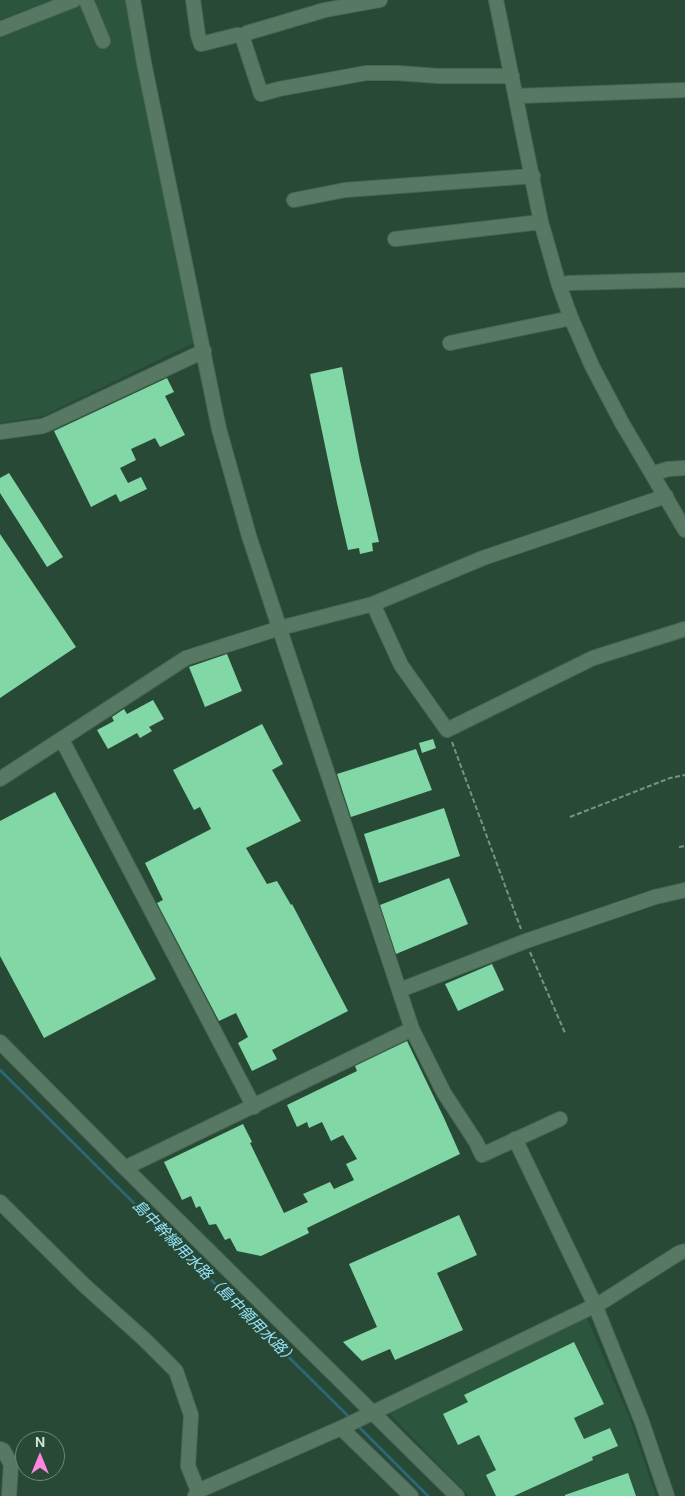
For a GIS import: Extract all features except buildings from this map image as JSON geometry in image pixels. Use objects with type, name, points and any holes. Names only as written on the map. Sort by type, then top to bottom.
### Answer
[{"type":"street","points":[[0,29],[74,0]]},
{"type":"street","points":[[86,0],[103,41]]},
{"type":"street","points":[[133,0],[144,63],[219,428],[249,536],[412,1029],[444,1093],[476,1142],[482,1155],[560,1119]]},
{"type":"street","points":[[194,0],[198,36],[201,44],[237,35],[243,36],[247,33],[325,10],[380,0]]},
{"type":"street","points":[[496,0],[542,222],[559,285],[592,366],[622,423],[685,530]]},
{"type":"street","points":[[243,36],[261,94],[366,73],[512,76]]},
{"type":"street","points":[[516,96],[685,90]]},
{"type":"street","points":[[294,200],[345,190],[532,176]]},
{"type":"street","points":[[395,239],[542,222]]},
{"type":"street","points":[[559,285],[569,283],[685,280]]},
{"type":"street","points":[[450,343],[571,318]]},
{"type":"street","points":[[0,432],[43,426],[204,350]]},
{"type":"street","points":[[652,474],[668,469],[685,468]]},
{"type":"street","points":[[0,779],[186,658],[280,628],[372,604],[482,558],[666,496]]},
{"type":"street","points":[[372,604],[401,665],[447,730],[593,658],[685,629]]},
{"type":"street","points":[[62,740],[254,1107]]},
{"type":"street","points":[[400,990],[526,941],[655,897],[685,890]]},
{"type":"street","points":[[125,1168],[412,1029]]},
{"type":"street","points":[[0,1042],[457,1496]]},
{"type":"street","points":[[516,1139],[595,1305],[642,1422],[667,1496]]},
{"type":"street","points":[[0,1202],[84,1285],[176,1371],[191,1415],[188,1466],[197,1494],[342,1428],[595,1305],[685,1251]]},
{"type":"street","points":[[342,1428],[411,1496]]},
{"type":"street","points":[[0,1449],[3,1450],[11,1464],[9,1496]]},
{"type":"path","points":[[447,730],[526,941],[566,1033]]},
{"type":"path","points":[[570,817],[670,778],[685,775]]},
{"type":"path","points":[[679,847],[685,846]]},
{"type":"shaded area","points":[[0,0],[51,0],[0,20]]},
{"type":"shaded area","points":[[96,0],[126,0],[195,342],[43,416],[0,423],[0,38]]},
{"type":"shaded area","points":[[586,1316],[629,1417],[656,1496],[469,1496],[390,1414]]},
{"type":"waterway","name":"島中幹線用水路（島中領用水路）","points":[[0,1070],[350,1418]]},
{"type":"waterway","name":"島中幹線用水路（島中領用水路）","points":[[357,1425],[428,1496]]}]
